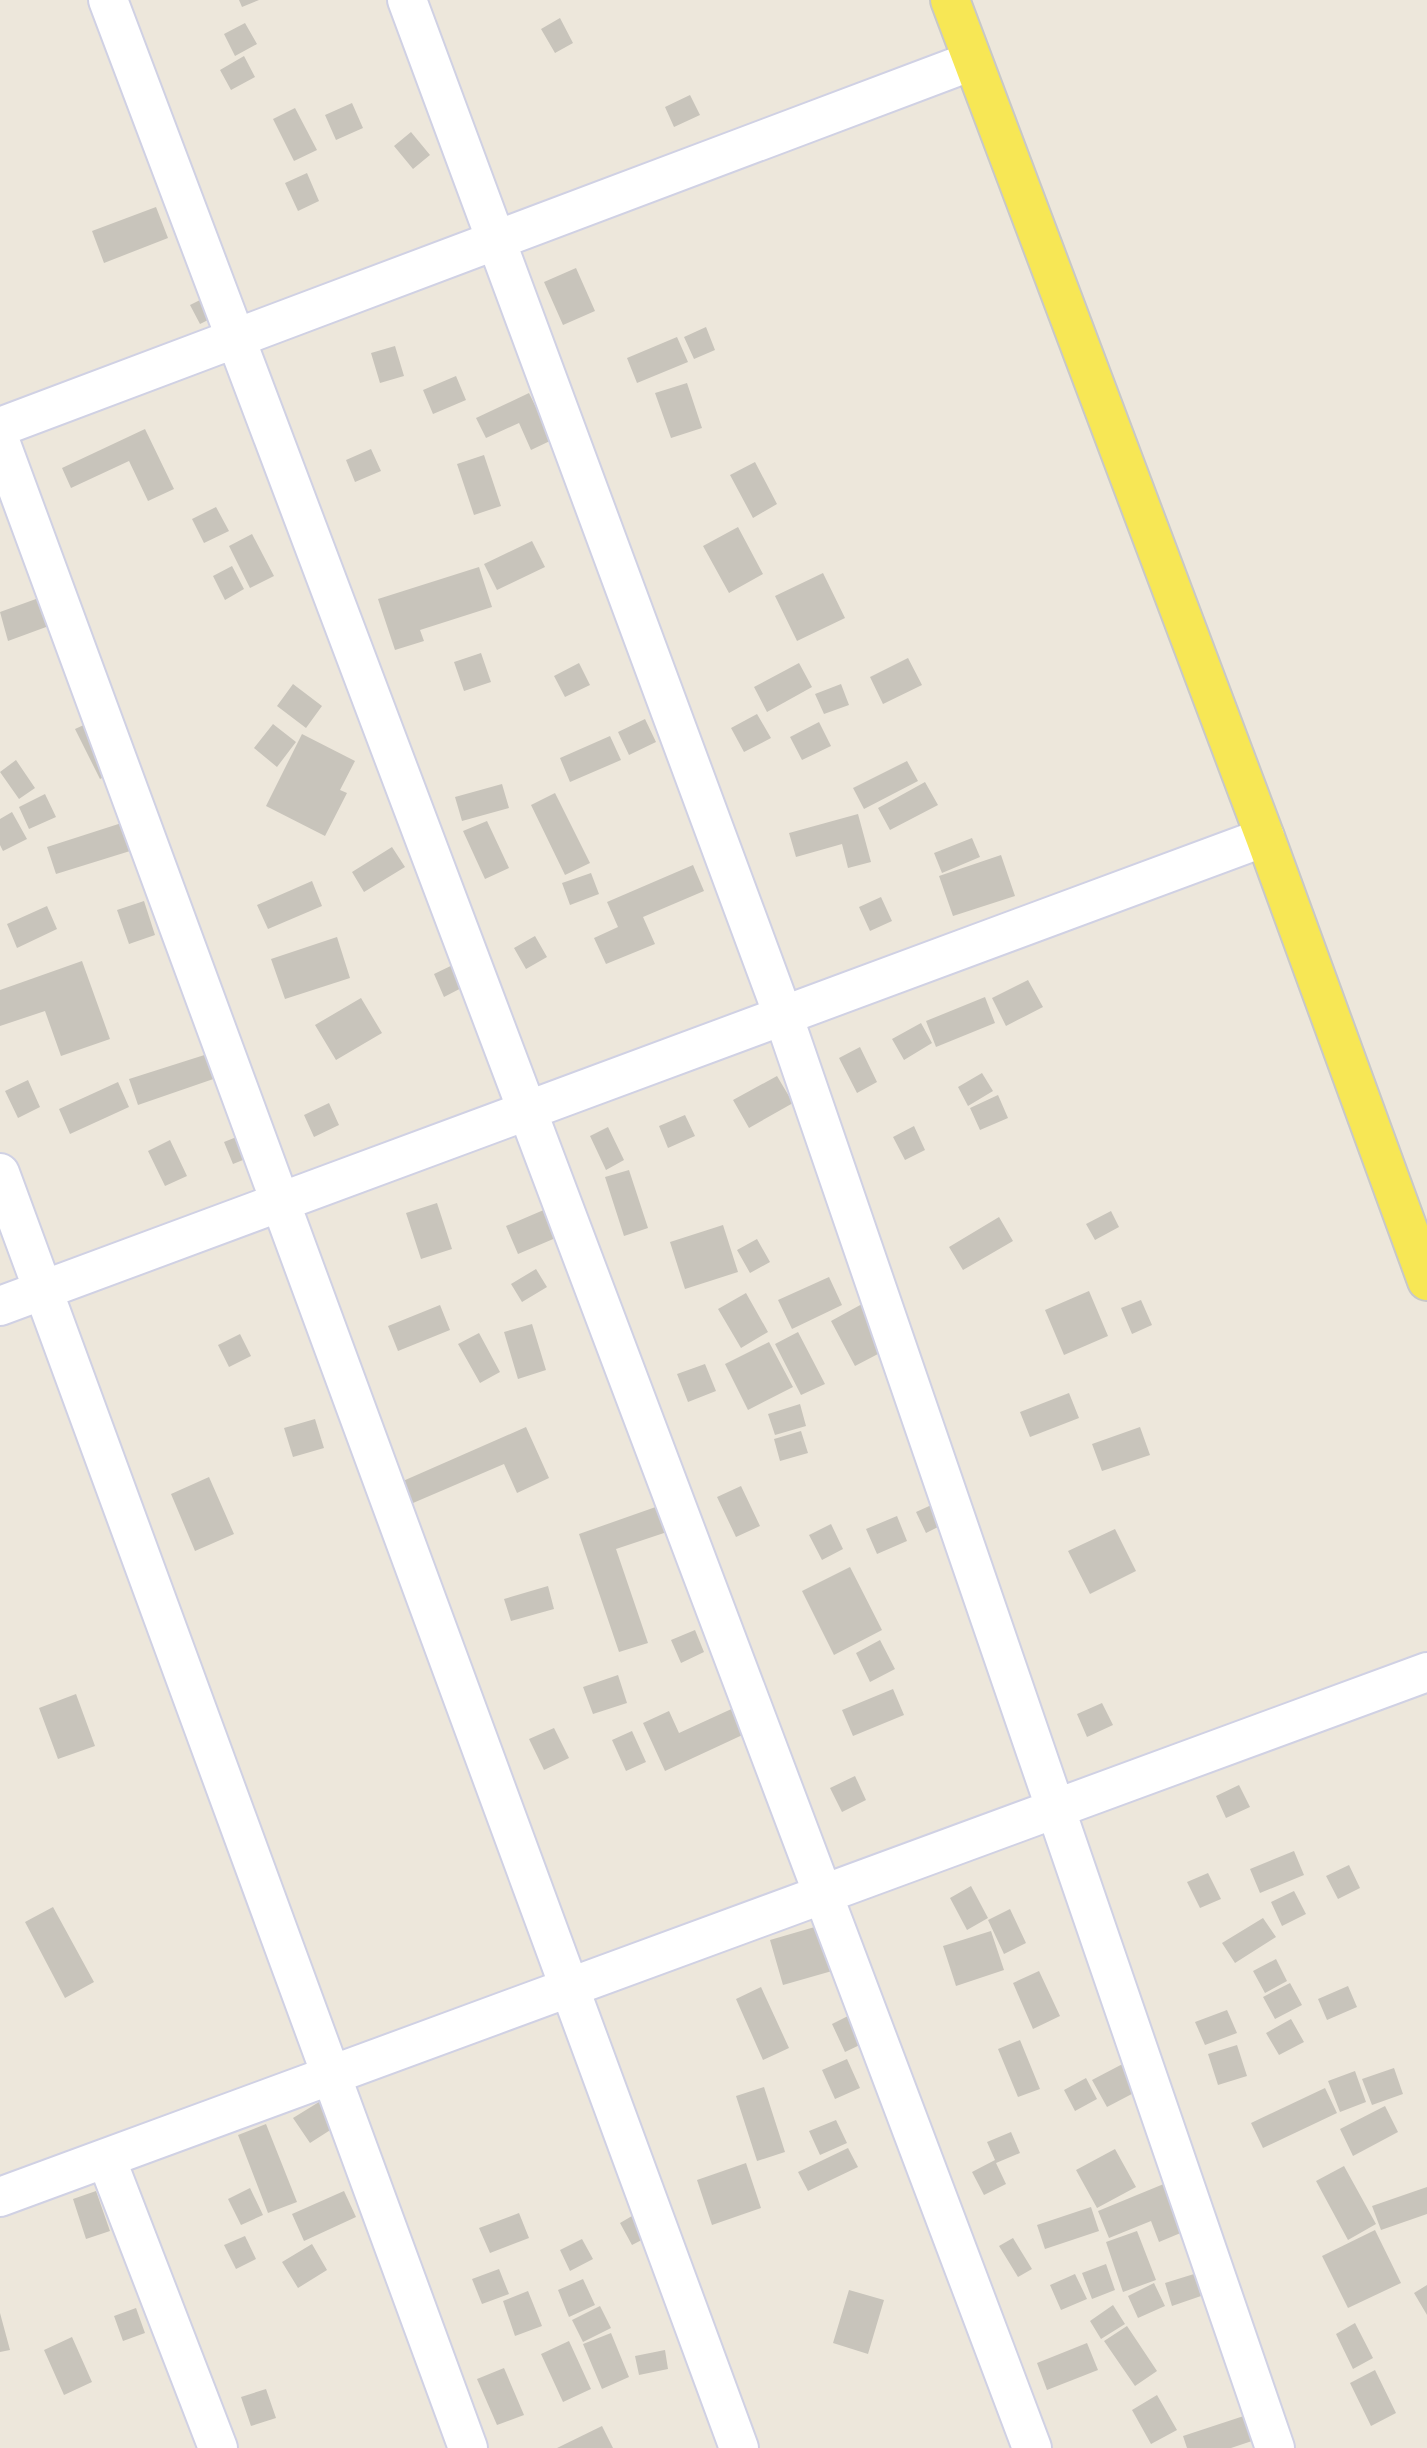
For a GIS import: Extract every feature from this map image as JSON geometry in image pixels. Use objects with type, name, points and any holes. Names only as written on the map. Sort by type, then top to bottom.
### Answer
[{"type":"main road","points":[[950,0],[1265,837],[1427,1281]]},
{"type":"street","points":[[108,0],[1032,2448]]},
{"type":"street","points":[[407,0],[783,1015],[1276,2448]]},
{"type":"street","points":[[0,427],[972,61]]},
{"type":"street","points":[[0,441],[738,2448]]},
{"type":"street","points":[[0,1306],[1265,837]]},
{"type":"street","points":[[0,1172],[468,2448]]},
{"type":"street","points":[[0,2197],[1427,1672]]},
{"type":"street","points":[[106,2158],[218,2448]]},
{"type":"building","points":[[239,0],[259,0],[242,7]]},
{"type":"building","points":[[560,18],[573,43],[555,53],[541,29]]},
{"type":"building","points":[[245,23],[257,44],[235,56],[224,34]]},
{"type":"building","points":[[244,56],[255,77],[231,90],[220,70]]},
{"type":"building","points":[[690,95],[700,115],[674,127],[665,107]]},
{"type":"building","points":[[352,103],[363,128],[336,140],[325,115]]},
{"type":"building","points":[[295,108],[317,150],[294,161],[273,119]]},
{"type":"building","points":[[411,132],[430,155],[413,169],[394,146]]},
{"type":"building","points":[[307,173],[319,201],[298,211],[285,183]]},
{"type":"building","points":[[156,207],[168,238],[104,263],[92,231]]},
{"type":"building","points":[[576,268],[595,311],[563,325],[544,282]]},
{"type":"building","points":[[214,293],[224,312],[200,324],[190,305]]},
{"type":"building","points":[[706,327],[715,350],[694,359],[684,337]]},
{"type":"building","points":[[677,337],[688,362],[637,383],[627,358]]},
{"type":"building","points":[[395,346],[404,376],[380,383],[371,353]]},
{"type":"building","points":[[456,376],[466,400],[433,414],[423,390]]},
{"type":"building","points":[[687,383],[702,428],[671,438],[655,393]]},
{"type":"building","points":[[529,393],[552,440],[531,450],[519,423],[486,438],[476,418]]},
{"type":"building","points":[[145,429],[174,489],[148,501],[129,461],[71,488],[62,468]]},
{"type":"building","points":[[371,449],[381,471],[355,482],[346,460]]},
{"type":"building","points":[[484,455],[501,506],[474,515],[457,464]]},
{"type":"building","points":[[755,462],[777,504],[753,518],[730,475]]},
{"type":"building","points":[[216,507],[229,531],[204,543],[192,519]]},
{"type":"building","points":[[738,527],[763,574],[729,593],[703,546]]},
{"type":"building","points":[[252,534],[274,576],[250,588],[229,546]]},
{"type":"building","points":[[532,541],[545,567],[497,590],[484,564]]},
{"type":"building","points":[[232,566],[244,589],[225,600],[213,576]]},
{"type":"building","points":[[479,567],[492,607],[420,630],[424,641],[395,650],[378,599]]},
{"type":"building","points":[[823,573],[845,618],[797,641],[775,596]]},
{"type":"building","points":[[47,595],[57,623],[8,641],[0,612]]},
{"type":"building","points":[[481,653],[491,682],[464,691],[454,662]]},
{"type":"building","points":[[908,658],[922,685],[883,704],[870,677]]},
{"type":"building","points":[[579,663],[590,685],[565,697],[554,676]]},
{"type":"building","points":[[799,663],[812,687],[767,712],[754,687]]},
{"type":"building","points":[[293,684],[322,706],[306,728],[277,706]]},
{"type":"building","points":[[841,684],[849,705],[824,714],[815,694]]},
{"type":"building","points":[[757,714],[771,738],[744,752],[731,728]]},
{"type":"building","points":[[99,718],[123,768],[100,779],[75,729]]},
{"type":"building","points":[[645,719],[656,742],[629,755],[618,732]]},
{"type":"building","points":[[819,722],[831,746],[802,760],[790,737]]},
{"type":"building","points":[[273,724],[296,742],[277,767],[254,748]]},
{"type":"building","points":[[302,734],[355,761],[340,790],[347,793],[325,836],[266,806]]},
{"type":"building","points":[[610,736],[621,760],[570,782],[560,758]]},
{"type":"building","points":[[16,760],[35,788],[19,799],[0,772]]},
{"type":"building","points":[[907,761],[918,781],[864,809],[853,788]]},
{"type":"building","points":[[925,782],[938,805],[890,830],[878,808]]},
{"type":"building","points":[[502,784],[509,808],[462,821],[455,797]]},
{"type":"building","points":[[555,793],[590,863],[565,875],[531,805]]},
{"type":"building","points":[[45,794],[56,817],[29,829],[19,807]]},
{"type":"building","points":[[12,812],[27,839],[3,851],[0,845],[0,819]]},
{"type":"building","points":[[858,814],[871,862],[848,868],[842,844],[796,857],[789,833]]},
{"type":"building","points":[[134,819],[143,847],[56,874],[47,847]]},
{"type":"building","points":[[487,821],[509,868],[485,879],[463,831]]},
{"type":"building","points":[[972,838],[980,857],[942,873],[934,853]]},
{"type":"building","points":[[392,847],[405,867],[364,892],[352,872]]},
{"type":"building","points":[[1001,855],[1015,896],[953,916],[939,876]]},
{"type":"building","points":[[693,865],[704,891],[643,917],[655,944],[606,964],[594,938],[618,927],[607,902]]},
{"type":"building","points":[[591,873],[599,894],[570,905],[562,883]]},
{"type":"building","points":[[312,881],[322,906],[268,929],[257,905]]},
{"type":"building","points":[[881,897],[892,921],[870,931],[859,907]]},
{"type":"building","points":[[144,901],[155,935],[129,944],[117,910]]},
{"type":"building","points":[[47,906],[57,929],[17,948],[7,924]]},
{"type":"building","points":[[535,936],[547,957],[526,969],[514,948]]},
{"type":"building","points":[[337,937],[350,978],[285,999],[271,959]]},
{"type":"building","points":[[82,961],[110,1039],[61,1056],[45,1011],[0,1026],[0,990]]},
{"type":"building","points":[[461,961],[471,983],[444,997],[434,974]]},
{"type":"building","points":[[1028,980],[1043,1007],[1006,1026],[992,998]]},
{"type":"building","points":[[985,997],[995,1023],[936,1047],[926,1021]]},
{"type":"building","points":[[361,998],[382,1033],[336,1060],[315,1025]]},
{"type":"building","points":[[921,1023],[932,1043],[904,1060],[892,1039]]},
{"type":"building","points":[[860,1047],[877,1082],[857,1093],[839,1058]]},
{"type":"building","points":[[217,1051],[225,1075],[138,1105],[129,1079]]},
{"type":"building","points":[[982,1073],[993,1091],[968,1106],[958,1087]]},
{"type":"building","points":[[777,1076],[793,1103],[749,1128],[733,1100]]},
{"type":"building","points":[[28,1080],[40,1107],[18,1118],[5,1091]]},
{"type":"building","points":[[118,1082],[129,1107],[70,1134],[59,1109]]},
{"type":"building","points":[[998,1095],[1008,1118],[980,1130],[970,1108]]},
{"type":"building","points":[[329,1103],[339,1125],[314,1137],[304,1115]]},
{"type":"building","points":[[685,1115],[695,1136],[668,1148],[659,1126]]},
{"type":"building","points":[[914,1126],[925,1150],[905,1160],[893,1137]]},
{"type":"building","points":[[608,1127],[624,1160],[606,1170],[590,1136]]},
{"type":"building","points":[[249,1132],[258,1154],[233,1164],[224,1142]]},
{"type":"building","points":[[170,1140],[187,1176],[165,1186],[148,1151]]},
{"type":"building","points":[[629,1170],[648,1228],[624,1236],[605,1177]]},
{"type":"building","points":[[437,1203],[452,1249],[421,1259],[406,1213]]},
{"type":"building","points":[[553,1206],[565,1234],[518,1254],[506,1226]]},
{"type":"building","points":[[1111,1211],[1119,1227],[1095,1240],[1086,1224]]},
{"type":"building","points":[[999,1217],[1013,1241],[963,1270],[949,1247]]},
{"type":"building","points":[[723,1225],[738,1272],[685,1289],[670,1242]]},
{"type":"building","points":[[757,1239],[770,1262],[750,1273],[737,1250]]},
{"type":"building","points":[[536,1269],[547,1287],[522,1302],[511,1284]]},
{"type":"building","points":[[829,1277],[842,1305],[792,1329],[778,1300]]},
{"type":"building","points":[[1089,1291],[1108,1336],[1064,1355],[1045,1310]]},
{"type":"building","points":[[746,1293],[768,1332],[741,1348],[718,1309]]},
{"type":"building","points":[[873,1298],[897,1344],[855,1366],[831,1321]]},
{"type":"building","points":[[1141,1300],[1152,1325],[1132,1334],[1121,1308]]},
{"type":"building","points":[[440,1305],[450,1330],[398,1351],[388,1326]]},
{"type":"building","points":[[532,1324],[546,1370],[518,1379],[504,1332]]},
{"type":"building","points":[[798,1332],[825,1384],[801,1395],[775,1344]]},
{"type":"building","points":[[479,1333],[500,1372],[480,1383],[458,1344]]},
{"type":"building","points":[[240,1334],[251,1356],[229,1367],[218,1345]]},
{"type":"building","points":[[769,1342],[793,1387],[748,1410],[725,1364]]},
{"type":"building","points":[[705,1364],[716,1391],[688,1402],[677,1374]]},
{"type":"building","points":[[1069,1393],[1079,1418],[1030,1437],[1020,1412]]},
{"type":"building","points":[[800,1404],[806,1426],[775,1435],[768,1414]]},
{"type":"building","points":[[315,1419],[324,1448],[293,1457],[284,1428]]},
{"type":"building","points":[[526,1427],[549,1478],[517,1493],[504,1464],[413,1503],[403,1481]]},
{"type":"building","points":[[1140,1427],[1150,1455],[1102,1471],[1092,1444]]},
{"type":"building","points":[[801,1431],[808,1453],[780,1461],[774,1439]]},
{"type":"building","points":[[209,1477],[234,1534],[195,1551],[171,1494]]},
{"type":"building","points":[[741,1486],[760,1526],[736,1537],[717,1497]]},
{"type":"building","points":[[938,1502],[948,1522],[926,1533],[916,1512]]},
{"type":"building","points":[[667,1503],[676,1529],[616,1549],[648,1643],[619,1652],[579,1534]]},
{"type":"building","points":[[897,1516],[907,1541],[877,1554],[866,1529]]},
{"type":"building","points":[[831,1524],[843,1549],[822,1560],[809,1535]]},
{"type":"building","points":[[1115,1529],[1136,1571],[1090,1594],[1068,1551]]},
{"type":"building","points":[[850,1567],[882,1630],[834,1655],[802,1591]]},
{"type":"building","points":[[548,1586],[554,1609],[511,1621],[504,1599]]},
{"type":"building","points":[[695,1630],[704,1652],[681,1663],[671,1640]]},
{"type":"building","points":[[880,1640],[895,1669],[870,1682],[856,1653]]},
{"type":"building","points":[[618,1675],[627,1703],[593,1714],[583,1687]]},
{"type":"building","points":[[893,1689],[904,1715],[853,1736],[842,1710]]},
{"type":"building","points":[[76,1694],[95,1746],[58,1759],[39,1708]]},
{"type":"building","points":[[1102,1703],[1113,1725],[1087,1737],[1077,1714]]},
{"type":"building","points":[[738,1706],[751,1731],[665,1771],[643,1723],[669,1711],[679,1733]]},
{"type":"building","points":[[554,1728],[569,1758],[544,1770],[529,1739]]},
{"type":"building","points":[[632,1731],[646,1762],[626,1771],[612,1740]]},
{"type":"building","points":[[855,1776],[866,1800],[842,1812],[830,1788]]},
{"type":"building","points":[[1239,1785],[1250,1807],[1226,1818],[1216,1796]]},
{"type":"building","points":[[1294,1851],[1304,1875],[1260,1893],[1250,1869]]},
{"type":"building","points":[[1349,1865],[1360,1888],[1338,1899],[1326,1876]]},
{"type":"building","points":[[1208,1873],[1221,1899],[1200,1908],[1187,1882]]},
{"type":"building","points":[[971,1886],[988,1918],[967,1930],[950,1898]]},
{"type":"building","points":[[1294,1891],[1306,1914],[1282,1926],[1271,1902]]},
{"type":"building","points":[[53,1907],[94,1982],[65,1998],[25,1922]]},
{"type":"building","points":[[1010,1909],[1026,1943],[1004,1954],[988,1920]]},
{"type":"building","points":[[1263,1918],[1276,1937],[1235,1963],[1222,1943]]},
{"type":"building","points":[[825,1924],[839,1969],[783,1985],[770,1940]]},
{"type":"building","points":[[991,1931],[1004,1970],[956,1986],[943,1946]]},
{"type":"building","points":[[1276,1959],[1287,1981],[1265,1993],[1253,1971]]},
{"type":"building","points":[[1039,1971],[1060,2016],[1033,2029],[1013,1983]]},
{"type":"building","points":[[1290,1983],[1302,2005],[1275,2019],[1263,1997]]},
{"type":"building","points":[[1348,1986],[1357,2007],[1327,2020],[1318,1999]]},
{"type":"building","points":[[761,1987],[789,2048],[763,2060],[736,1999]]},
{"type":"building","points":[[1227,2010],[1237,2033],[1205,2045],[1195,2022]]},
{"type":"building","points":[[852,2014],[866,2042],[845,2052],[832,2024]]},
{"type":"building","points":[[1291,2019],[1304,2042],[1279,2055],[1266,2033]]},
{"type":"building","points":[[1020,2040],[1040,2089],[1018,2097],[998,2049]]},
{"type":"building","points":[[1237,2045],[1247,2076],[1218,2085],[1208,2054]]},
{"type":"building","points":[[1134,2058],[1149,2085],[1107,2107],[1092,2080]]},
{"type":"building","points":[[847,2059],[860,2088],[835,2099],[822,2070]]},
{"type":"building","points":[[1394,2068],[1403,2094],[1372,2105],[1362,2079]]},
{"type":"building","points":[[1355,2071],[1366,2102],[1340,2112],[1328,2081]]},
{"type":"building","points":[[1086,2078],[1097,2099],[1075,2111],[1064,2090]]},
{"type":"building","points":[[764,2087],[785,2152],[757,2161],[736,2096]]},
{"type":"building","points":[[1325,2088],[1337,2113],[1263,2148],[1251,2123]]},
{"type":"building","points":[[319,2102],[335,2127],[310,2143],[293,2118]]},
{"type":"building","points":[[1385,2106],[1398,2132],[1353,2156],[1340,2129]]},
{"type":"building","points":[[836,2120],[847,2143],[820,2155],[809,2131]]},
{"type":"building","points":[[266,2124],[297,2202],[268,2213],[238,2135]]},
{"type":"building","points":[[1011,2132],[1020,2153],[996,2163],[1006,2184],[984,2195],[972,2172],[995,2160],[987,2142]]},
{"type":"building","points":[[848,2148],[858,2167],[808,2191],[798,2172]]},
{"type":"building","points":[[1115,2149],[1136,2187],[1097,2208],[1076,2170]]},
{"type":"building","points":[[746,2163],[761,2208],[712,2225],[697,2180]]},
{"type":"building","points":[[1344,2166],[1376,2224],[1348,2240],[1316,2181]]},
{"type":"building","points":[[1188,2174],[1207,2222],[1159,2242],[1151,2221],[1109,2238],[1098,2211]]},
{"type":"building","points":[[1427,2187],[1427,2214],[1381,2230],[1372,2206]]},
{"type":"building","points":[[250,2188],[263,2215],[241,2225],[228,2199]]},
{"type":"building","points":[[96,2191],[110,2231],[86,2239],[73,2199]]},
{"type":"building","points":[[344,2191],[356,2217],[304,2241],[292,2214]]},
{"type":"building","points":[[1091,2207],[1099,2231],[1045,2249],[1037,2225]]},
{"type":"building","points":[[644,2209],[657,2232],[632,2245],[620,2223]]},
{"type":"building","points":[[519,2213],[529,2238],[490,2253],[479,2228]]},
{"type":"building","points":[[1375,2230],[1401,2283],[1348,2308],[1322,2256]]},
{"type":"building","points":[[1137,2231],[1156,2280],[1123,2292],[1106,2242]]},
{"type":"building","points":[[245,2236],[256,2259],[236,2269],[224,2245]]},
{"type":"building","points":[[1013,2238],[1032,2269],[1018,2277],[999,2246]]},
{"type":"building","points":[[582,2239],[593,2259],[570,2271],[560,2250]]},
{"type":"building","points":[[312,2244],[327,2270],[298,2288],[282,2262]]},
{"type":"building","points":[[1106,2264],[1115,2290],[1092,2299],[1082,2273]]},
{"type":"building","points":[[499,2269],[509,2294],[482,2304],[472,2279]]},
{"type":"building","points":[[1075,2274],[1087,2299],[1061,2310],[1050,2285]]},
{"type":"building","points":[[1194,2274],[1201,2296],[1172,2306],[1165,2283]]},
{"type":"building","points":[[583,2279],[595,2305],[569,2317],[558,2290]]},
{"type":"building","points":[[1154,2283],[1165,2306],[1138,2318],[1128,2296]]},
{"type":"building","points":[[1427,2285],[1427,2315],[1414,2293]]},
{"type":"building","points":[[849,2290],[884,2300],[868,2354],[833,2343]]},
{"type":"building","points":[[528,2291],[542,2326],[515,2336],[503,2301]]},
{"type":"building","points":[[1113,2305],[1125,2324],[1101,2339],[1090,2321]]},
{"type":"building","points":[[600,2306],[611,2328],[583,2342],[572,2320]]},
{"type":"building","points":[[136,2308],[145,2333],[123,2341],[114,2316]]},
{"type":"building","points":[[0,2313],[10,2350],[0,2352]]},
{"type":"building","points":[[1355,2323],[1373,2358],[1353,2369],[1336,2334]]},
{"type":"building","points":[[1127,2326],[1157,2371],[1135,2386],[1104,2341]]},
{"type":"building","points":[[611,2333],[629,2377],[602,2389],[583,2344]]},
{"type":"building","points":[[72,2337],[92,2382],[64,2395],[44,2350]]},
{"type":"building","points":[[569,2341],[591,2389],[563,2402],[541,2354]]},
{"type":"building","points":[[1087,2343],[1098,2370],[1047,2390],[1037,2363]]},
{"type":"building","points":[[665,2350],[668,2369],[639,2375],[635,2356]]},
{"type":"building","points":[[504,2368],[524,2415],[497,2425],[477,2379]]},
{"type":"building","points":[[1375,2370],[1396,2413],[1371,2426],[1350,2383]]},
{"type":"building","points":[[266,2389],[276,2418],[251,2426],[241,2397]]},
{"type":"building","points":[[1157,2395],[1177,2430],[1151,2444],[1132,2410]]},
{"type":"building","points":[[1262,2410],[1270,2435],[1231,2448],[1187,2448],[1183,2436]]},
{"type":"building","points":[[602,2426],[613,2448],[557,2448]]}]
